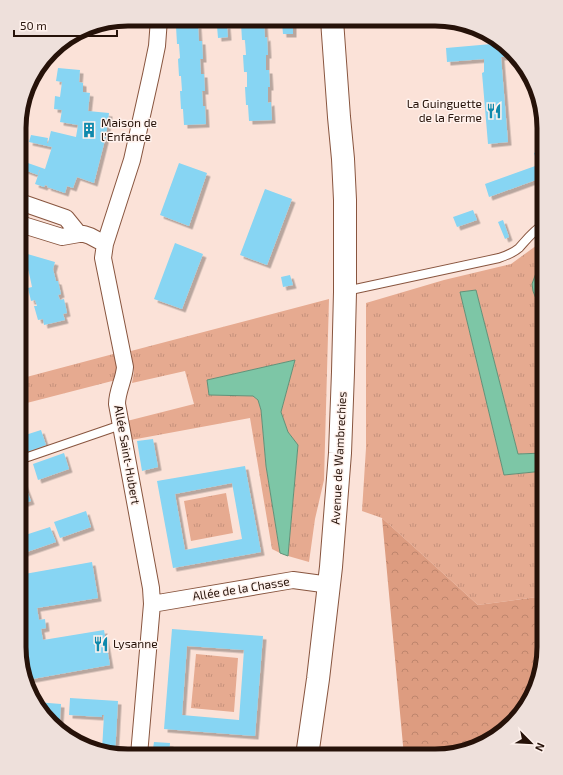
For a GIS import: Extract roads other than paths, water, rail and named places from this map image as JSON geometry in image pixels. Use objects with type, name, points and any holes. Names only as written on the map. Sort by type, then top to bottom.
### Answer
[{"type":"main road","name":"Avenue de Wambrechies","points":[[308,749],[330,585],[340,453],[344,372],[345,200],[332,26]]},
{"type":"main road","name":"Avenue de Wambrechies","points":[[343,159],[348,87],[344,26]]},
{"type":"street","name":"Allée Saint-Hubert","points":[[140,749],[152,604],[151,588],[117,404],[117,398],[123,381],[125,367],[103,258],[104,244],[132,160],[157,46],[158,26]]},
{"type":"street","points":[[26,204],[66,218],[79,234]]},
{"type":"street","points":[[26,226],[58,236],[79,234],[90,236],[104,244]]},
{"type":"street","name":"Allée de la Chasse","points":[[152,604],[293,580],[330,585]]},
{"type":"lane","points":[[345,292],[499,258],[517,249],[537,228]]},
{"type":"lane","points":[[26,458],[121,425]]},
{"type":"place","name":"La Guinguette de la Ferme","points":[[494,111]]},
{"type":"place","name":"Maison de l'Enfance","points":[[89,130]]},
{"type":"place","name":"Lysanne","points":[[101,644]]}]
